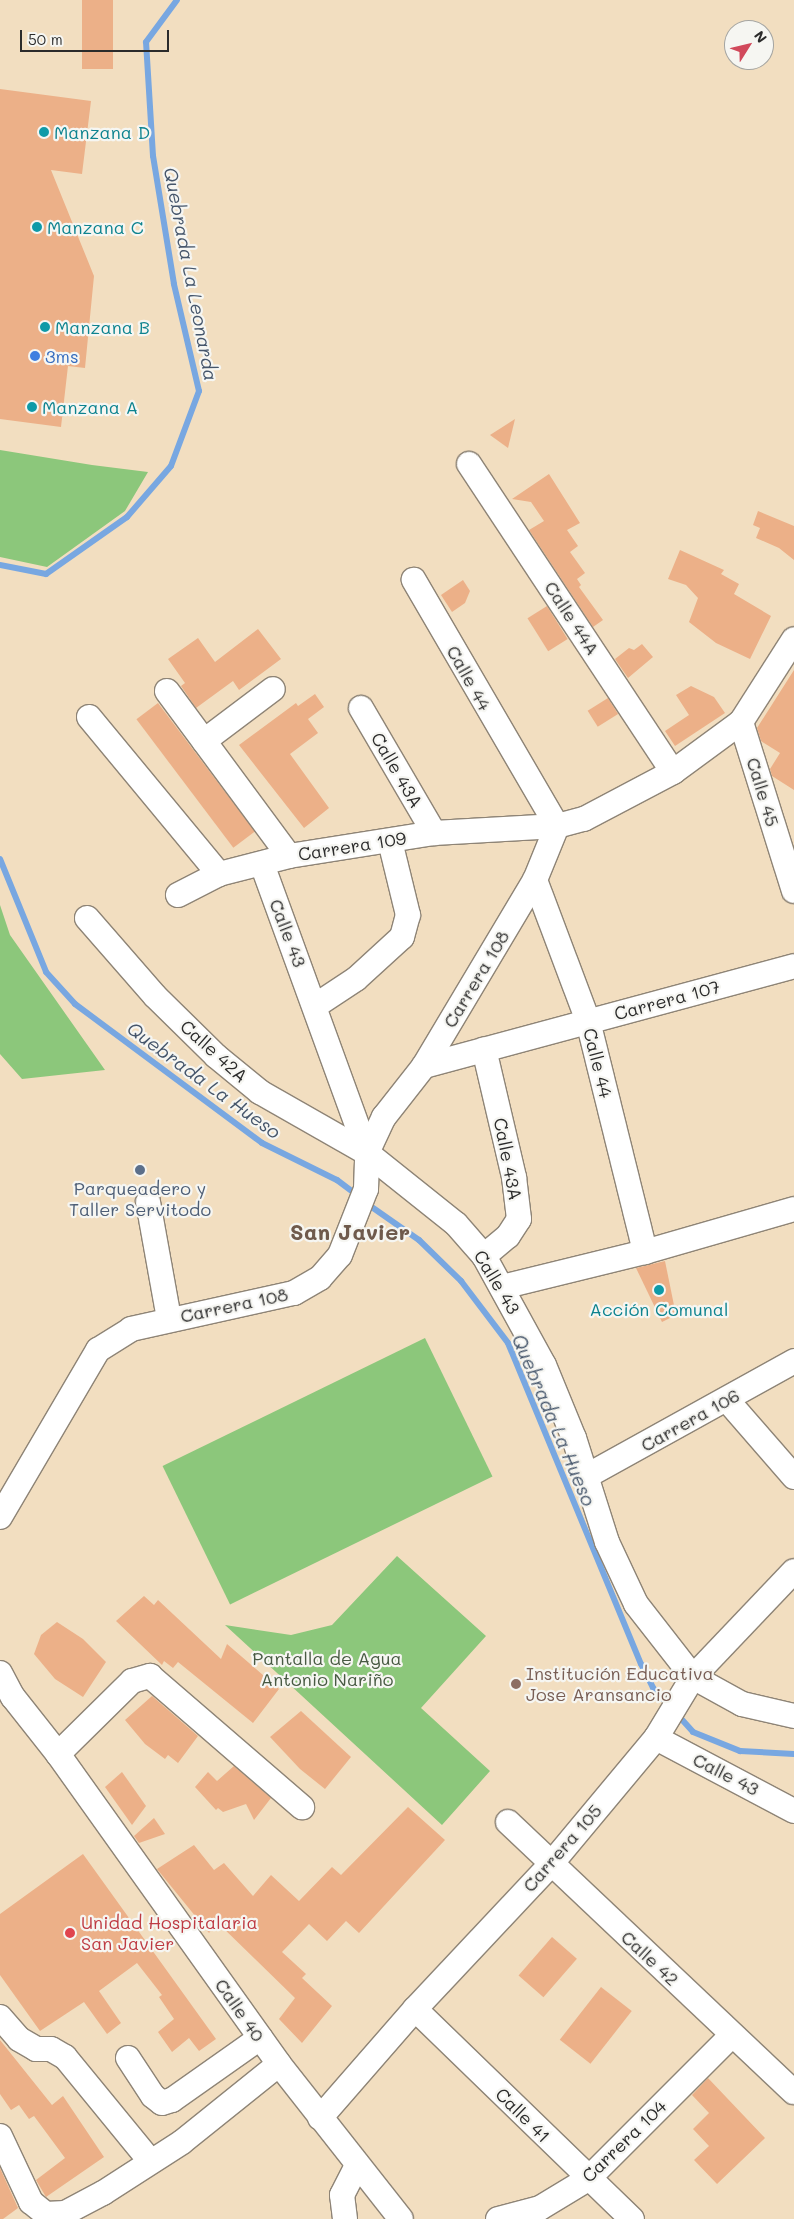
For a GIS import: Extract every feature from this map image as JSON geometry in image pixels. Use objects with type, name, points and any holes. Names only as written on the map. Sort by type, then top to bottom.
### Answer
[{"type":"street","name":"Calle 44A","points":[[469,464],[673,772]]},
{"type":"street","name":"Calle 44","points":[[414,580],[557,826]]},
{"type":"street","points":[[557,826],[584,819],[673,772],[741,722],[792,648]]},
{"type":"street","points":[[204,741],[272,689]]},
{"type":"street","points":[[167,691],[289,856]]},
{"type":"street","name":"Calle 43A","points":[[361,708],[434,833]]},
{"type":"street","points":[[89,717],[219,874]]},
{"type":"street","name":"Calle 45","points":[[741,722],[794,891]]},
{"type":"street","name":"Carrera 109","points":[[178,895],[219,874],[289,856],[434,833],[557,826]]},
{"type":"street","name":"Carrera 108","points":[[0,1517],[98,1350],[132,1330],[169,1319],[235,1308],[294,1293],[320,1278],[340,1255],[366,1189],[367,1153],[384,1118],[424,1066],[535,880],[557,826]]},
{"type":"street","points":[[315,1006],[356,979],[402,937],[408,916],[390,841]]},
{"type":"street","name":"Calle 43","points":[[262,864],[367,1153],[456,1224],[484,1256],[544,1365],[574,1438],[607,1542],[636,1604],[693,1678],[742,1704],[794,1716]]},
{"type":"street","name":"Calle 44","points":[[535,880],[588,1021],[645,1252]]},
{"type":"street","name":"Calle 42A","points":[[87,918],[155,996],[216,1056],[260,1092],[367,1153]]},
{"type":"street","name":"Carrera 107","points":[[424,1066],[794,966]]},
{"type":"street","name":"Calle 43A","points":[[484,1049],[514,1177],[519,1219],[508,1236],[484,1256]]},
{"type":"street","points":[[148,1202],[169,1319]]},
{"type":"street","points":[[502,1287],[645,1252],[794,1209]]},
{"type":"street","name":"Carrera 106","points":[[585,1477],[727,1400],[794,1361]]},
{"type":"street","points":[[727,1400],[794,1477]]},
{"type":"street","name":"Carrera 105","points":[[320,2118],[415,2009],[551,1864],[656,1738],[693,1678],[794,1571]]},
{"type":"street","name":"Calle 40","points":[[0,1673],[7,1699],[58,1754],[279,2064],[401,2219]]},
{"type":"street","points":[[58,1754],[132,1681],[150,1676],[302,1807]]},
{"type":"street","name":"Calle 43","points":[[656,1738],[794,1811]]},
{"type":"street","name":"Calle 42","points":[[508,1822],[794,2092]]},
{"type":"street","name":"Calle 41","points":[[415,2009],[588,2179],[632,2219]]},
{"type":"street","points":[[0,2017],[19,2038],[36,2049],[51,2050],[65,2057],[150,2161]]},
{"type":"street","name":"Carrera 104","points":[[498,2219],[540,2208],[588,2179],[732,2035]]},
{"type":"street","points":[[128,2058],[153,2096],[162,2103],[172,2100],[260,2038]]},
{"type":"street","points":[[0,2136],[31,2202],[46,2214],[65,2213],[103,2194],[150,2161],[182,2142],[279,2064]]},
{"type":"street","points":[[346,2219],[342,2196],[357,2165]]},
{"type":"green space","points":[[0,450],[148,472],[125,511],[47,567],[0,557]]},
{"type":"green space","points":[[0,905],[10,935],[105,1070],[22,1079],[0,1054]]},
{"type":"green space","points":[[425,1338],[493,1476],[230,1604],[163,1466]]},
{"type":"green space","name":"Pantalla de Agua Antonio Nariño","points":[[397,1556],[486,1636],[421,1708],[490,1771],[442,1825],[225,1625],[291,1635],[332,1625]]},
{"type":"building","points":[[82,0],[113,0],[113,69],[82,69]]},
{"type":"building","points":[[0,89],[91,101],[82,174],[51,170],[94,276],[85,368],[68,366],[61,427],[0,419]]},
{"type":"building","points":[[515,419],[508,448],[490,435]]},
{"type":"building","points":[[549,474],[580,523],[567,530],[578,546],[570,552],[585,573],[577,579],[581,585],[579,587],[603,620],[593,627],[529,530],[544,521],[531,502],[512,499]]},
{"type":"building","points":[[758,511],[794,526],[794,560],[779,548],[756,538],[760,528],[753,525]]},
{"type":"building","points":[[680,550],[724,570],[721,574],[739,584],[734,594],[771,616],[750,659],[716,643],[689,622],[698,598],[686,585],[668,579]]},
{"type":"building","points":[[463,580],[470,591],[465,603],[452,612],[441,595]]},
{"type":"building","points":[[547,606],[568,639],[548,651],[527,618]]},
{"type":"building","points":[[258,629],[281,659],[239,690],[233,681],[196,708],[181,686],[185,683],[168,659],[198,638],[215,662]]},
{"type":"building","points":[[642,644],[653,657],[628,678],[615,659],[629,648],[634,650]]},
{"type":"building","points":[[794,670],[794,790],[772,776],[770,769],[780,753],[761,741],[757,728]]},
{"type":"building","points":[[691,686],[714,697],[725,713],[675,746],[665,731],[689,715],[676,695]]},
{"type":"building","points":[[315,694],[324,707],[308,719],[318,733],[290,754],[329,808],[304,828],[239,745],[296,703],[298,706]]},
{"type":"building","points":[[608,698],[618,714],[598,727],[588,711]]},
{"type":"building","points":[[158,703],[255,832],[233,848],[136,719]]},
{"type":"building","name":"Acción Comunal","points":[[665,1261],[676,1315],[662,1322],[636,1268]]},
{"type":"building","points":[[144,1596],[154,1605],[158,1600],[221,1659],[227,1644],[279,1689],[253,1723],[178,1662],[173,1668],[164,1661],[162,1665],[116,1621]]},
{"type":"building","points":[[57,1622],[83,1639],[106,1662],[83,1697],[55,1679],[34,1654],[41,1635]]},
{"type":"building","points":[[152,1696],[198,1736],[178,1763],[168,1755],[165,1759],[145,1744],[125,1720]]},
{"type":"building","points":[[301,1711],[351,1757],[325,1789],[300,1769],[270,1737]]},
{"type":"building","points":[[234,1766],[271,1798],[254,1820],[246,1804],[223,1812],[218,1808],[216,1810],[195,1787],[208,1772],[217,1781]]},
{"type":"building","points":[[122,1772],[146,1806],[132,1825],[105,1787]]},
{"type":"building","points":[[408,1807],[445,1840],[359,1933],[346,1921],[327,1941],[309,1924],[282,1952],[306,1974],[302,1978],[332,2006],[302,2043],[279,2019],[295,1998],[218,1923],[209,1933],[157,1869],[194,1845],[214,1870],[224,1863],[253,1896],[271,1875],[299,1901],[332,1867],[341,1875]]},
{"type":"building","points":[[154,1818],[165,1834],[139,1843],[134,1836]]},
{"type":"building","name":"Unidad Hospitalaria San Javier","points":[[83,1854],[216,2039],[199,2051],[189,2038],[172,2052],[158,2032],[174,2019],[159,1997],[162,1995],[137,1963],[99,1991],[121,2023],[107,2034],[84,2002],[40,2031],[0,1975],[0,1914]]},
{"type":"building","points":[[552,1937],[577,1959],[543,1997],[519,1975]]},
{"type":"building","points":[[601,1987],[632,2011],[590,2064],[560,2040]]},
{"type":"building","points":[[0,2040],[52,2105],[63,2096],[104,2157],[46,2197],[36,2180],[65,2158],[34,2116],[29,2119],[19,2105],[11,2110],[0,2094]]},
{"type":"building","points":[[708,2078],[765,2138],[717,2184],[694,2160],[709,2146],[693,2129],[709,2113],[692,2095]]},
{"type":"building","points":[[0,2168],[18,2208],[3,2219],[0,2219]]},
{"type":"waterway","name":"Quebrada La Leonarda","points":[[0,565],[46,574],[127,517],[171,466],[199,391],[174,284],[153,156],[146,42],[177,0]]},
{"type":"waterway","name":"Quebrada La Hueso","points":[[0,859],[46,972],[75,1004],[262,1143],[337,1180],[358,1196]]},
{"type":"waterway","name":"Quebrada La Hueso","points":[[366,1203],[419,1240],[461,1281],[508,1343],[641,1664],[653,1688],[669,1706]]},
{"type":"waterway","name":"Quebrada La Hueso","points":[[676,1713],[693,1732],[740,1751],[794,1754]]},
{"type":"place","name":"Manzana D","points":[[44,132]]},
{"type":"place","name":"Manzana C","points":[[37,227]]},
{"type":"place","name":"Manzana B","points":[[45,327]]},
{"type":"place","name":"3ms","points":[[35,356]]},
{"type":"place","name":"Manzana A","points":[[32,407]]},
{"type":"place","name":"Parqueadero y Taller Servitodo","points":[[140,1170]]},
{"type":"place","name":"Acción Comunal","points":[[659,1290]]},
{"type":"place","name":"Institución Educativa Jose Aransancio","points":[[516,1684]]},
{"type":"place","name":"Unidad Hospitalaria San Javier","points":[[70,1933]]},
{"type":"district","name":"San Javier","points":[[350,1232]]}]
